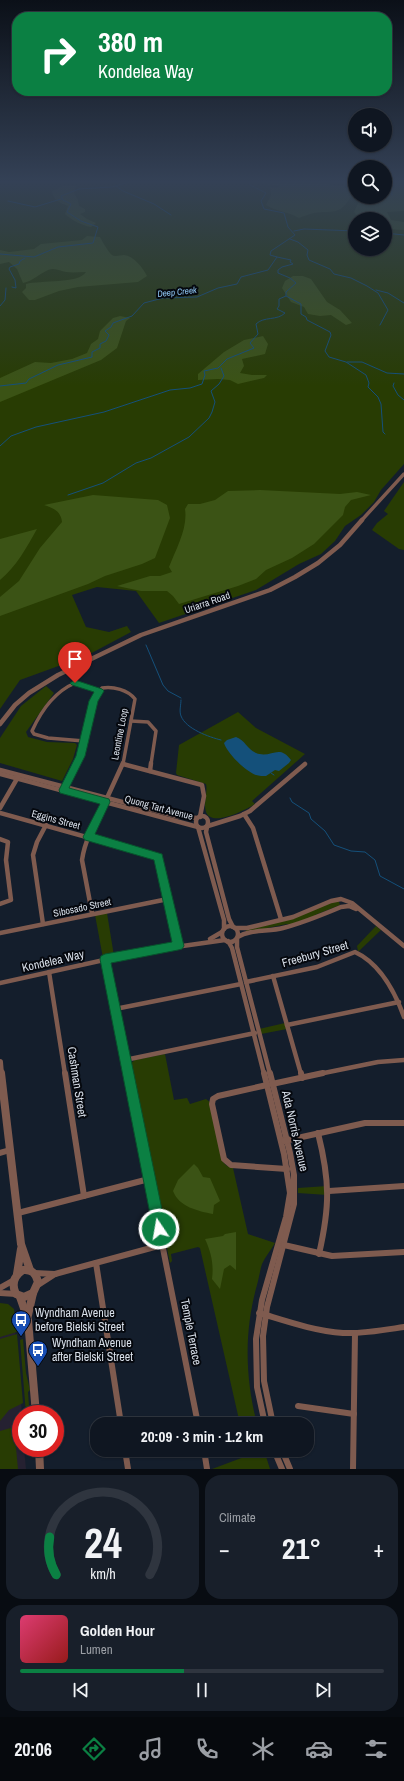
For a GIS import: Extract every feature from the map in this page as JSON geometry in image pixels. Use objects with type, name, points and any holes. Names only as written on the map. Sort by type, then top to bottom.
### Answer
[{"type":"street","name":"Uriarra Road","points":[[0,724],[15,705],[29,693],[43,683],[64,672],[141,635],[270,590],[318,563],[340,545],[404,474]]},
{"type":"street","points":[[64,789],[81,756],[93,701],[99,691],[76,683],[67,686],[55,696],[32,731],[34,734],[48,738],[84,741]]},
{"type":"street","name":"Leontine Loop","points":[[92,913],[82,860],[83,850],[123,764],[132,721],[135,697],[111,686],[104,687],[99,691]]},
{"type":"street","points":[[132,721],[148,722],[156,731],[150,771]]},
{"type":"street","points":[[123,764],[202,785],[204,788],[203,807],[195,822],[198,827],[224,920],[222,936],[227,941],[246,933],[300,924],[341,907],[349,906],[358,910]]},
{"type":"street","name":"Quong Tart Avenue","points":[[0,770],[198,827],[207,826],[244,814],[255,807],[305,764]]},
{"type":"street","name":"Quong Tart Avenue","points":[[0,774],[18,776]]},
{"type":"street","points":[[0,808],[18,776]]},
{"type":"street","name":"Quong Tart Avenue","points":[[106,800],[176,816],[207,818],[222,821]]},
{"type":"street","points":[[203,807],[210,822],[207,826],[206,832],[230,923],[238,931],[237,938]]},
{"type":"street","name":"Eggins Street","points":[[0,812],[158,857],[178,946]]},
{"type":"street","points":[[244,814],[253,828],[281,919]]},
{"type":"street","points":[[43,924],[33,855],[37,842],[46,825]]},
{"type":"street","points":[[0,839],[8,842],[6,860],[11,900],[0,904]]},
{"type":"street","name":"Sibosado Street","points":[[0,933],[92,913],[168,899]]},
{"type":"street","points":[[223,930],[228,927],[247,928],[294,916],[338,899],[349,902],[404,945]]},
{"type":"street","points":[[338,899],[342,902],[341,907]]},
{"type":"street","name":"Kondelea Way","points":[[206,941],[223,930]]},
{"type":"street","name":"Ada Norris Avenue","points":[[237,938],[243,983]]},
{"type":"street","name":"Kondelea Way","points":[[0,983],[105,959],[206,941],[227,941]]},
{"type":"street","name":"Ada Norris Avenue","points":[[227,941],[232,948],[243,983],[284,1141],[293,1168],[295,1190],[294,1204],[284,1245],[262,1314],[263,1370],[266,1395],[271,1417]]},
{"type":"street","name":"Freebury Street","points":[[115,1009],[317,967],[355,952],[385,976],[394,988],[404,1017]]},
{"type":"street","name":"Temple Terrace","points":[[105,959],[197,1417]]},
{"type":"street","name":"Cashman Street","points":[[49,972],[84,1196]]},
{"type":"street","points":[[273,976],[302,1078]]},
{"type":"street","points":[[287,1025],[399,1002]]},
{"type":"street","points":[[125,1060],[256,1033]]},
{"type":"street","points":[[287,1169],[231,1165],[224,1159],[212,1104],[213,1099],[218,1096],[378,1062],[404,1060]]},
{"type":"street","points":[[0,1062],[2,1092],[21,1244],[13,1288],[18,1295],[28,1320]]},
{"type":"street","points":[[284,1141],[365,1123],[404,1123]]},
{"type":"street","points":[[318,1134],[326,1163],[329,1190],[327,1223],[319,1254]]},
{"type":"street","name":"Ada Norris Avenue","points":[[264,1417],[255,1362],[256,1338],[288,1208],[290,1192],[284,1141]]},
{"type":"street","points":[[0,1153],[10,1150]]},
{"type":"street","points":[[18,1214],[149,1179]]},
{"type":"street","points":[[329,1190],[404,1186]]},
{"type":"street","points":[[21,1244],[32,1271],[37,1279],[35,1289],[30,1300],[28,1320],[35,1405]]},
{"type":"street","points":[[0,1293],[27,1297],[55,1274],[162,1245]]},
{"type":"street","points":[[284,1245],[319,1254],[346,1256],[404,1252]]},
{"type":"street","points":[[96,1263],[120,1417]]},
{"type":"street","points":[[0,1288],[23,1270],[55,1274]]},
{"type":"street","points":[[262,1314],[312,1328],[333,1332],[355,1333],[404,1327]]},
{"type":"street","points":[[353,1469],[355,1333]]},
{"type":"street","points":[[298,1406],[354,1414]]},
{"type":"street","points":[[39,1457],[40,1469]]},
{"type":"street","points":[[126,1457],[128,1469]]},
{"type":"street","points":[[205,1457],[207,1469]]},
{"type":"street","points":[[277,1457],[282,1469]]},
{"type":"street","points":[[285,1457],[290,1469]]},
{"type":"shaded area","points":[[0,1305],[14,1316],[21,1405],[12,1405],[12,1457],[25,1457],[26,1469],[0,1469]]},
{"type":"green space","points":[[0,250],[348,250],[348,256],[392,256],[392,250],[404,250],[404,464],[381,490],[374,502],[361,515],[345,526],[335,541],[321,554],[299,564],[256,590],[159,623],[136,591],[97,587],[72,595],[86,627],[109,632],[127,626],[131,632],[86,656],[20,680],[0,709]]},
{"type":"green space","points":[[0,250],[9,252],[29,250],[107,250],[113,256],[124,255],[135,260],[147,276],[138,282],[78,287],[59,291],[35,300],[29,300],[22,292],[26,288],[26,284],[68,280],[82,276],[86,272],[64,272],[51,269],[30,281],[23,283],[17,269],[9,262],[0,264]]},
{"type":"green space","points":[[293,276],[303,276],[311,279],[327,302],[340,310],[352,323],[346,325],[331,315],[320,316],[308,314],[304,307],[291,302],[282,288],[285,281]]},
{"type":"green space","points":[[120,316],[130,318],[126,321],[117,348],[101,360],[0,402],[0,378],[35,362],[51,363],[72,359],[87,353],[91,344],[98,339],[100,331],[113,318]]},
{"type":"green space","points":[[263,336],[268,344],[265,354],[242,359],[244,366],[240,373],[267,375],[264,378],[238,384],[230,380],[198,380],[198,374],[224,352],[244,340]]},
{"type":"green space","points":[[404,482],[404,550],[399,549],[372,530],[377,523],[388,514],[384,511]]},
{"type":"green space","points":[[260,490],[340,494],[357,492],[371,495],[351,500],[345,507],[343,515],[314,544],[292,558],[266,570],[256,579],[238,586],[179,604],[167,591],[141,591],[117,586],[150,576],[160,576],[172,572],[169,567],[183,531],[185,524],[185,509],[188,504],[200,504],[215,500],[228,491]]},
{"type":"green space","points":[[93,495],[158,500],[167,505],[170,518],[155,558],[0,616],[0,597],[19,581],[40,548],[62,522],[58,513],[44,505]]},
{"type":"green space","points":[[37,529],[16,563],[0,580],[0,539]]},
{"type":"green space","points":[[46,686],[54,693],[26,732],[28,737],[47,742],[75,743],[77,745],[73,759],[62,781],[0,763],[0,738],[21,706]]},
{"type":"green space","points":[[238,712],[256,728],[305,754],[252,801],[255,804],[230,816],[215,818],[210,816],[205,809],[206,784],[177,775],[176,773],[179,745]]},
{"type":"green space","points":[[334,901],[339,902],[340,905],[289,925],[287,924],[266,929],[246,931],[246,929],[288,919]]},
{"type":"green space","points":[[107,913],[114,956],[103,958],[95,915]]},
{"type":"green space","points":[[376,926],[381,930],[358,951],[357,946]]},
{"type":"green space","points":[[285,1023],[287,1029],[261,1034],[259,1029]]},
{"type":"green space","points":[[165,1054],[174,1100],[187,1098],[190,1104],[206,1099],[210,1102],[223,1162],[227,1166],[233,1168],[248,1234],[275,1243],[262,1264],[253,1302],[248,1337],[248,1371],[255,1417],[238,1417],[200,1248],[198,1247],[171,1254],[172,1261],[170,1263],[130,1068],[131,1063],[135,1060]]},
{"type":"green space","points":[[194,1164],[203,1177],[210,1178],[220,1201],[214,1205],[213,1214],[195,1210],[184,1205],[173,1191],[178,1180]]},
{"type":"green space","points":[[328,1186],[328,1195],[298,1193],[298,1188]]},
{"type":"green space","points":[[236,1232],[236,1270],[230,1265],[224,1269],[220,1289],[212,1279],[212,1258],[205,1239]]},
{"type":"green space","points":[[0,1303],[8,1304],[14,1309],[17,1332],[0,1337]]},
{"type":"green space","points":[[17,1334],[23,1403],[19,1405],[12,1405],[12,1408],[0,1421],[0,1339]]},
{"type":"green space","points":[[23,1339],[26,1373],[30,1390],[28,1392],[29,1405],[25,1405],[20,1340]]},
{"type":"green space","points":[[12,1428],[12,1457],[17,1457],[18,1469],[0,1469],[0,1431]]},
{"type":"green space","points":[[244,1457],[266,1457],[270,1469],[212,1469]]},
{"type":"water","points":[[236,737],[242,740],[256,753],[266,754],[279,752],[287,755],[291,760],[279,771],[275,770],[266,776],[256,775],[242,766],[226,747],[224,743],[227,740]]},
{"type":"waterway","points":[[0,254],[34,257],[52,250]]},
{"type":"waterway","points":[[273,250],[270,255],[277,257]]},
{"type":"waterway","points":[[307,250],[307,255],[309,260],[330,269],[334,274],[351,278],[378,293],[388,310],[380,325]]},
{"type":"waterway","name":"Deep Creek","points":[[0,386],[26,383],[29,379],[58,365],[92,357],[92,352],[100,348],[100,344],[106,341],[109,335],[105,331],[111,327],[113,323],[132,316],[144,303],[163,298],[197,297],[218,288],[237,284],[241,277],[268,270],[277,257]]},
{"type":"waterway","points":[[277,257],[291,260],[290,262],[293,264],[282,267],[278,270],[278,273],[290,278],[296,283],[286,292],[286,296]]},
{"type":"waterway","points":[[12,287],[16,288],[15,280],[9,269],[10,267],[19,264],[20,261],[25,258]]},
{"type":"waterway","points":[[0,306],[5,300],[6,288]]},
{"type":"waterway","points":[[376,290],[388,293],[404,303]]},
{"type":"waterway","points":[[0,446],[11,436],[36,427],[104,412],[170,390],[190,388],[202,384],[205,375],[204,371],[218,368],[227,359],[254,348],[250,343],[258,334],[256,324],[263,320],[278,317],[285,313],[277,309],[279,306],[279,299],[286,296]]},
{"type":"waterway","points":[[286,296],[301,304],[301,314],[306,317],[307,320],[330,332],[331,335],[325,351],[329,357],[346,362],[366,375],[369,383],[368,387],[378,397],[381,404],[383,432],[385,434]]},
{"type":"waterway","points":[[347,362],[362,362],[387,373],[404,374]]},
{"type":"waterway","points":[[68,495],[103,483],[136,463],[151,458],[189,437],[209,418],[212,412],[215,402],[211,391],[219,384],[224,376],[221,368]]},
{"type":"waterway","points":[[394,383],[393,386],[398,395],[404,400]]},
{"type":"waterway","points":[[146,645],[163,685],[168,691],[181,698]]},
{"type":"waterway","points":[[181,700],[180,714],[184,721],[193,729],[204,735],[221,740]]},
{"type":"waterway","points":[[290,798],[292,802],[309,813],[311,819],[325,831],[334,845],[351,851],[365,852],[375,860],[380,876],[404,889]]},
{"type":"place","name":"Wyndham Avenue before Bielski Street","points":[[21,1337]]},
{"type":"place","name":"Wyndham Avenue after Bielski Street","points":[[38,1367]]},
{"type":"route","points":[[75,683],[99,691],[93,701],[81,756],[64,790],[106,802],[88,837],[156,855],[158,857],[160,860],[178,946],[105,959],[159,1229]]}]
